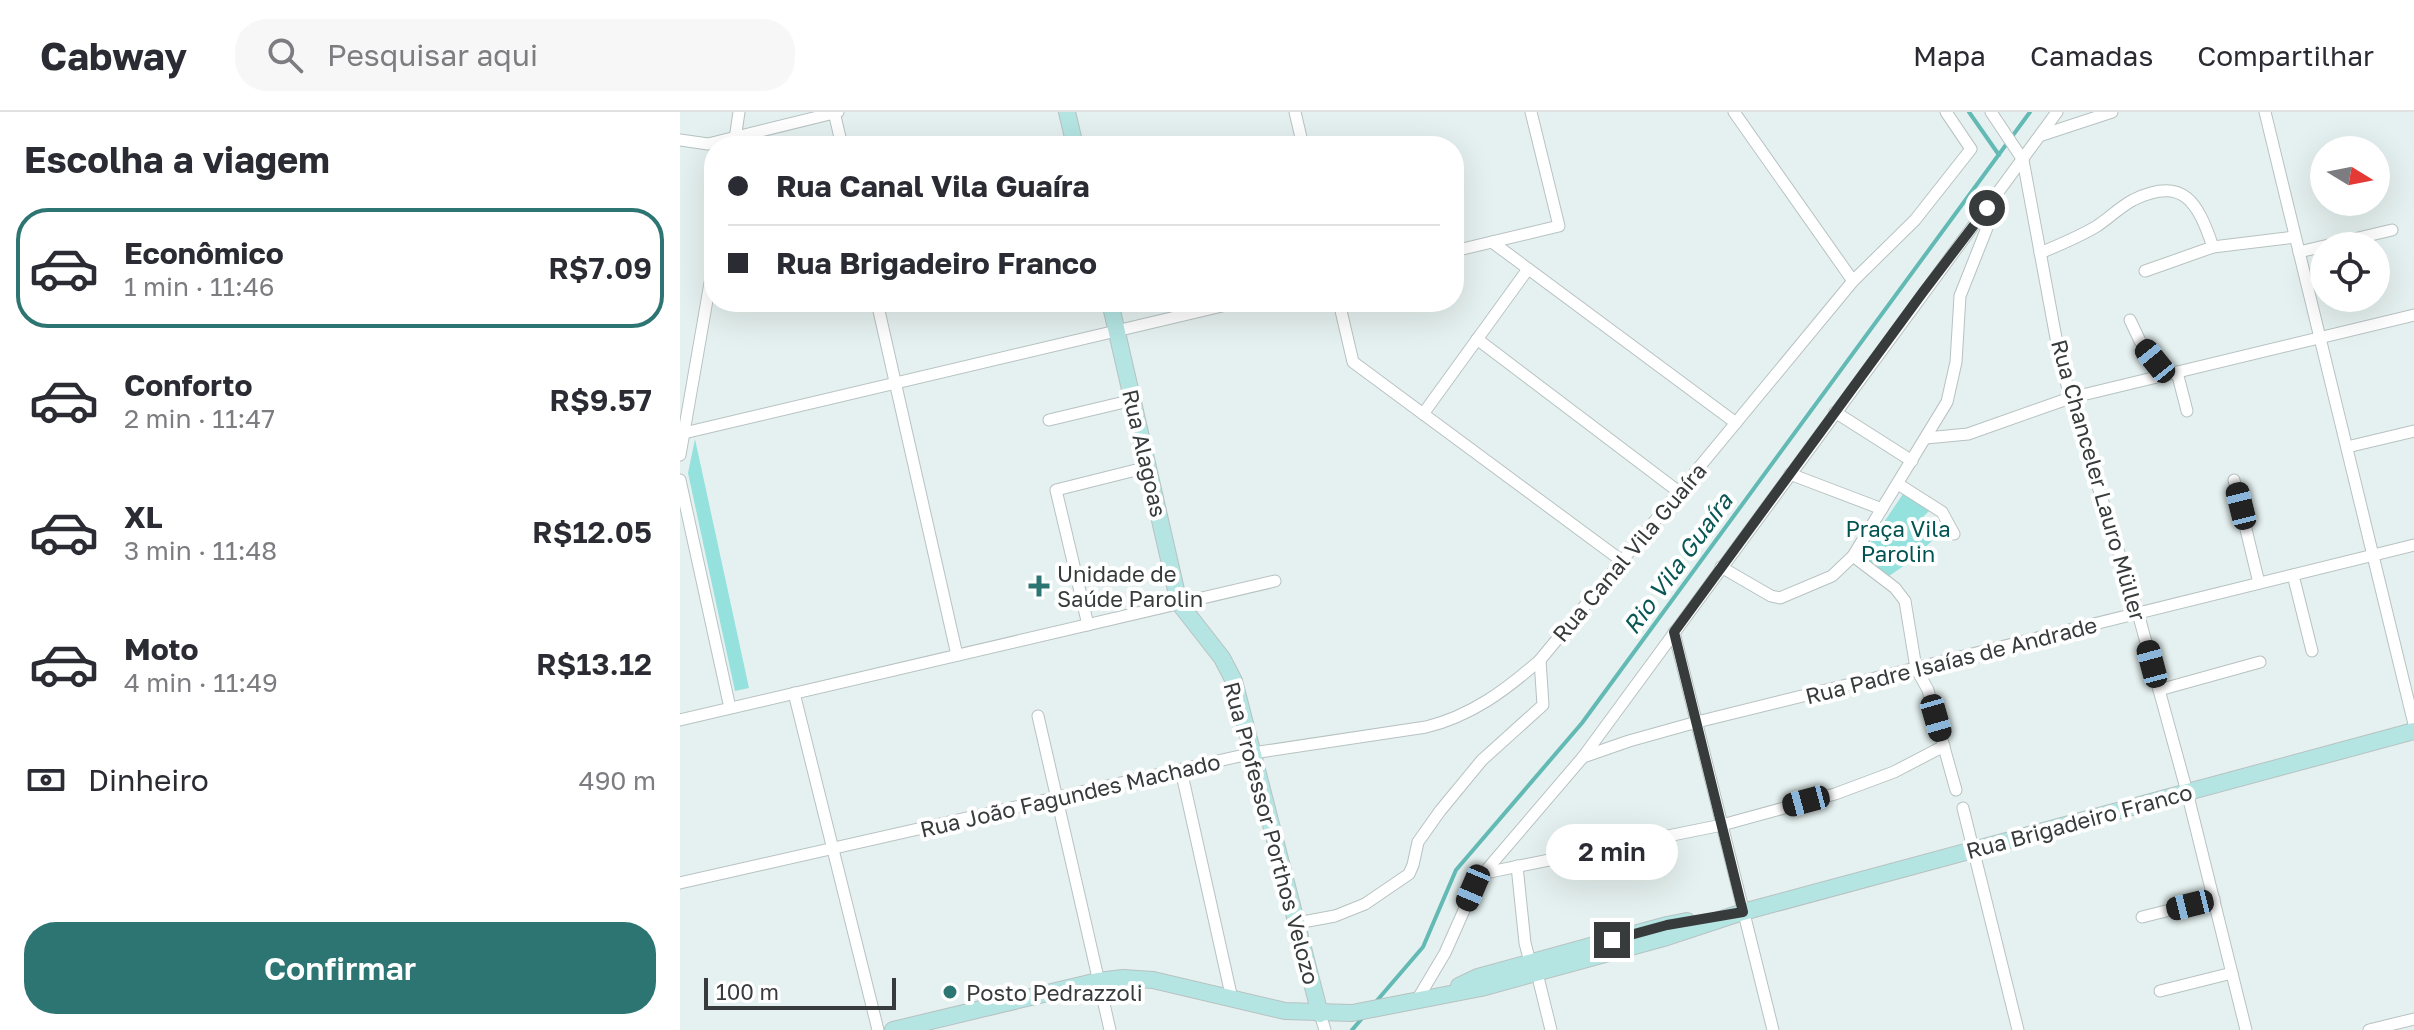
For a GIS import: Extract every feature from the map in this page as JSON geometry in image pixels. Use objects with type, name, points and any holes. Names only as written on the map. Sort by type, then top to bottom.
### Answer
[{"type":"main road","points":[[1067,112],[1073,136]]},
{"type":"main road","name":"Rua Alagoas","points":[[1112,312],[1179,603]]},
{"type":"main road","name":"Rua Professor Porthos Velozo","points":[[1179,603],[1228,668],[1240,698],[1322,1022]]},
{"type":"main road","name":"Rua Brigadeiro Franco","points":[[893,1030],[1098,981],[1123,978],[1153,980],[1322,1022],[1435,996],[1478,977],[1533,968],[1667,925],[1743,912],[2414,731]]},
{"type":"street","points":[[736,136],[739,112]]},
{"type":"street","points":[[755,136],[835,112],[840,136]]},
{"type":"street","points":[[1295,112],[1301,136]]},
{"type":"street","points":[[1464,249],[1559,226],[1531,112]]},
{"type":"street","points":[[1734,112],[1853,281]]},
{"type":"street","name":"Rua Canal Vila Guaíra","points":[[1297,923],[1335,916],[1365,904],[1409,874],[1418,842],[1440,811],[1482,760],[1543,705],[1540,660],[1853,281],[1915,220],[1971,149],[1946,112]]},
{"type":"street","points":[[1417,1000],[1445,953],[1473,888],[1583,757],[2057,112]]},
{"type":"street","points":[[2042,135],[2112,112]]},
{"type":"street","points":[[2265,112],[2414,724]]},
{"type":"street","points":[[1992,113],[2023,160]]},
{"type":"street","points":[[680,140],[704,143]]},
{"type":"street","name":"Rua Chanceler Lauro Müller","points":[[2023,160],[2070,398],[2138,613],[2187,792],[2246,1030]]},
{"type":"street","points":[[1721,567],[1771,596],[1780,598],[1832,576],[1853,556],[1947,402],[1953,380],[1960,296],[2003,187]]},
{"type":"street","points":[[2040,253],[2098,225],[2132,201],[2174,191],[2192,200],[2204,220],[2213,247]]},
{"type":"street","points":[[2299,252],[2392,230]]},
{"type":"street","points":[[2145,271],[2213,247],[2295,237]]},
{"type":"street","points":[[1492,242],[1736,423]]},
{"type":"street","points":[[1423,414],[1528,269]]},
{"type":"street","points":[[680,455],[705,312]]},
{"type":"street","points":[[879,312],[957,655]]},
{"type":"street","points":[[684,433],[1197,312]]},
{"type":"street","points":[[1341,312],[1353,362],[1622,561]]},
{"type":"street","points":[[1926,438],[1968,434],[2070,398],[2414,315]]},
{"type":"street","points":[[2130,320],[2140,341],[2172,374],[2187,411]]},
{"type":"street","points":[[1477,339],[1679,492]]},
{"type":"street","points":[[1049,420],[1133,400]]},
{"type":"street","points":[[1835,412],[1912,461]]},
{"type":"street","points":[[2347,447],[2414,431]]},
{"type":"street","points":[[1088,625],[1056,490],[1148,467]]},
{"type":"street","points":[[1790,474],[1882,509]]},
{"type":"street","points":[[680,480],[730,708]]},
{"type":"street","points":[[2234,480],[2259,583]]},
{"type":"street","points":[[1898,484],[1942,512],[1954,534]]},
{"type":"street","name":"Rua Padre Isaías de Andrade","points":[[1583,757],[1697,722],[2414,545]]},
{"type":"street","points":[[1853,556],[1902,595],[1907,608],[1916,668],[1928,690],[1956,790]]},
{"type":"street","points":[[2293,575],[2312,651]]},
{"type":"street","points":[[680,720],[1275,581]]},
{"type":"street","points":[[1674,632],[1773,1030]]},
{"type":"street","name":"Rua João Fagundes Machado","points":[[680,883],[1253,753],[1447,722],[1488,701],[1540,660]]},
{"type":"street","points":[[2159,690],[2260,662]]},
{"type":"street","points":[[794,693],[878,1030]]},
{"type":"street","points":[[1038,716],[1110,1030]]},
{"type":"street","points":[[1484,873],[1722,825],[1850,789],[1901,769],[1944,746]]},
{"type":"street","points":[[1181,770],[1232,999]]},
{"type":"street","points":[[1963,808],[2018,1030]]},
{"type":"street","points":[[1517,866],[1523,933],[1551,1030]]},
{"type":"street","points":[[2142,917],[2214,899]]},
{"type":"street","points":[[1435,996],[1445,953]]},
{"type":"street","points":[[2160,991],[2232,973]]},
{"type":"street","points":[[2369,1030],[2414,1019]]},
{"type":"green space","points":[[695,439],[749,688],[735,691],[688,473]]},
{"type":"green space","name":"Praça Vila Parolin","points":[[1903,494],[1930,510],[1915,525],[1933,540],[1889,576],[1861,556]]},
{"type":"waterway","points":[[1969,112],[1999,155]]},
{"type":"waterway","name":"Rio Vila Guaíra","points":[[1374,1004],[1423,947],[1456,870],[1582,723],[2030,112]]},
{"type":"waterway","name":"Rio Vila Guaíra","points":[[1352,1030],[1364,1016]]},
{"type":"place","name":"Unidade de Saúde Parolin","points":[[1039,586]]},
{"type":"place","name":"Posto Pedrazzoli","points":[[950,992]]},
{"type":"route","points":[[1612,940],[1667,925],[1743,912],[1674,632],[1987,208]]}]
